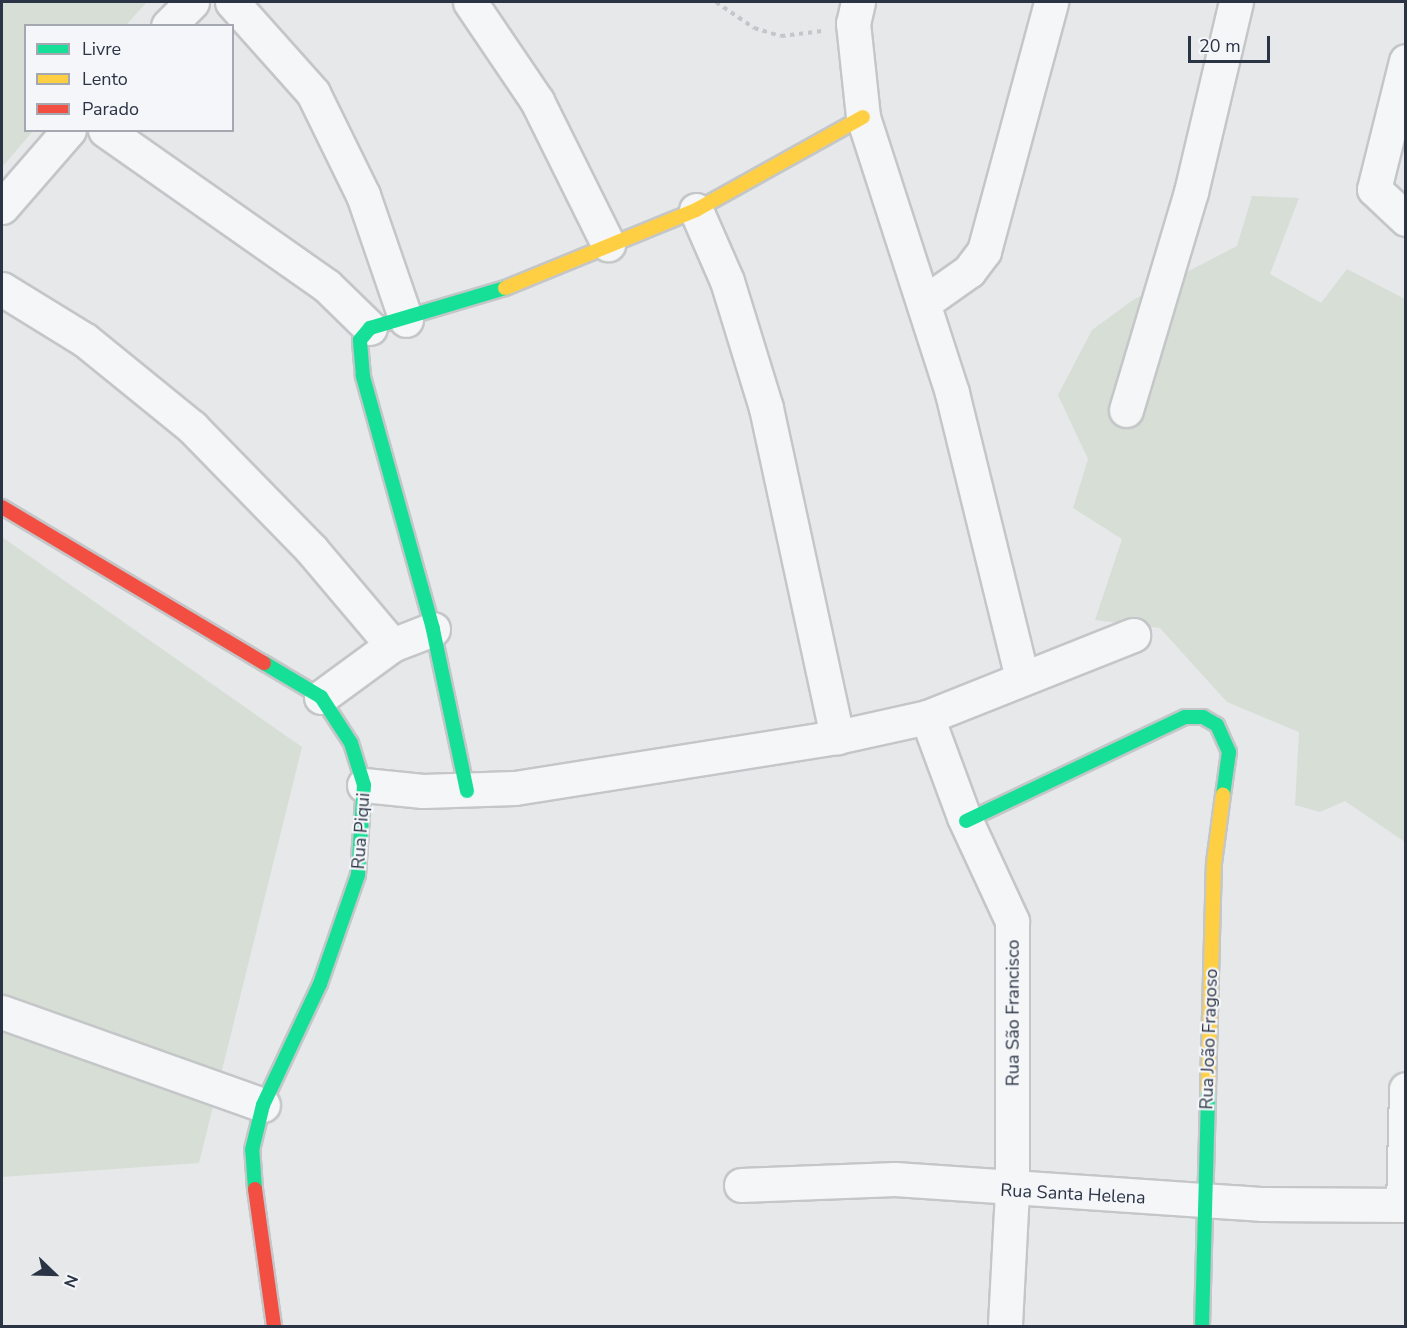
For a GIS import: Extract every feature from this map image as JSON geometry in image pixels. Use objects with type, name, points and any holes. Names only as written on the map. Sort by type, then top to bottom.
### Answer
[{"type":"street","points":[[170,24],[192,2]]},
{"type":"street","points":[[232,2],[314,93],[363,195],[406,320]]},
{"type":"street","points":[[470,2],[537,101],[608,244]]},
{"type":"street","points":[[925,303],[969,271],[984,251],[1051,2]]},
{"type":"street","points":[[1126,411],[1191,192],[1236,2]]},
{"type":"street","points":[[856,12],[863,117],[925,303],[977,489],[1022,680]]},
{"type":"street","points":[[1406,61],[1374,189],[1406,219]]},
{"type":"street","points":[[467,791],[433,629],[363,376],[360,340],[370,328],[406,320],[489,295],[608,244],[696,210],[863,117]]},
{"type":"street","points":[[2,207],[67,132]]},
{"type":"street","points":[[108,132],[327,286],[370,328]]},
{"type":"street","points":[[696,210],[727,281],[766,408],[837,737]]},
{"type":"street","points":[[2,289],[85,340],[192,427],[311,549],[392,645]]},
{"type":"street","name":"Rua Piqui","points":[[2,507],[321,697],[351,743],[364,785],[358,874],[348,916],[263,1106],[252,1150],[253,1185],[274,1326]]},
{"type":"street","points":[[321,697],[392,645],[433,629]]},
{"type":"street","points":[[364,785],[467,791],[837,737],[927,717],[1133,635]]},
{"type":"street","name":"Rua São Francisco","points":[[927,717],[966,821],[1012,921],[1012,1191],[1005,1326]]},
{"type":"street","name":"Rua João Fragoso","points":[[966,821],[1185,717],[1203,717],[1217,725],[1229,752],[1214,863],[1202,1326]]},
{"type":"street","points":[[2,1012],[263,1106]]},
{"type":"street","points":[[1404,1205],[1406,1089]]},
{"type":"street","name":"Rua Santa Helena","points":[[741,1185],[895,1179],[1012,1191],[1204,1201],[1404,1205]]},
{"type":"path","points":[[716,2],[754,28],[781,36],[856,12]]},
{"type":"shaded area","points":[[2,2],[147,2],[127,24],[24,24],[24,132],[32,132],[2,167]]},
{"type":"shaded area","points":[[1252,196],[1299,198],[1270,274],[1321,303],[1347,269],[1405,299],[1405,842],[1345,801],[1320,812],[1295,805],[1299,732],[1227,702],[1160,628],[1095,620],[1122,539],[1073,508],[1088,459],[1058,395],[1092,330],[1133,300],[1237,246]]},
{"type":"shaded area","points":[[2,537],[302,747],[199,1163],[2,1177]]},
{"type":"traffic: fast","points":[[467,791],[433,629],[363,376],[360,340],[370,328],[505,288]]},
{"type":"traffic: fast","points":[[255,1189],[252,1150],[263,1105],[320,984],[358,875],[364,785],[351,743],[321,697],[264,663]]},
{"type":"traffic: fast","points":[[966,821],[1185,717],[1203,717],[1217,725],[1229,752],[1223,795]]},
{"type":"traffic: fast","points":[[1202,1326],[1208,1090]]},
{"type":"traffic: slow","points":[[505,288],[696,210],[863,117]]},
{"type":"traffic: slow","points":[[1208,1090],[1214,863],[1223,795]]},
{"type":"traffic: jam","points":[[2,507],[264,663]]},
{"type":"traffic: jam","points":[[255,1189],[274,1326]]}]
